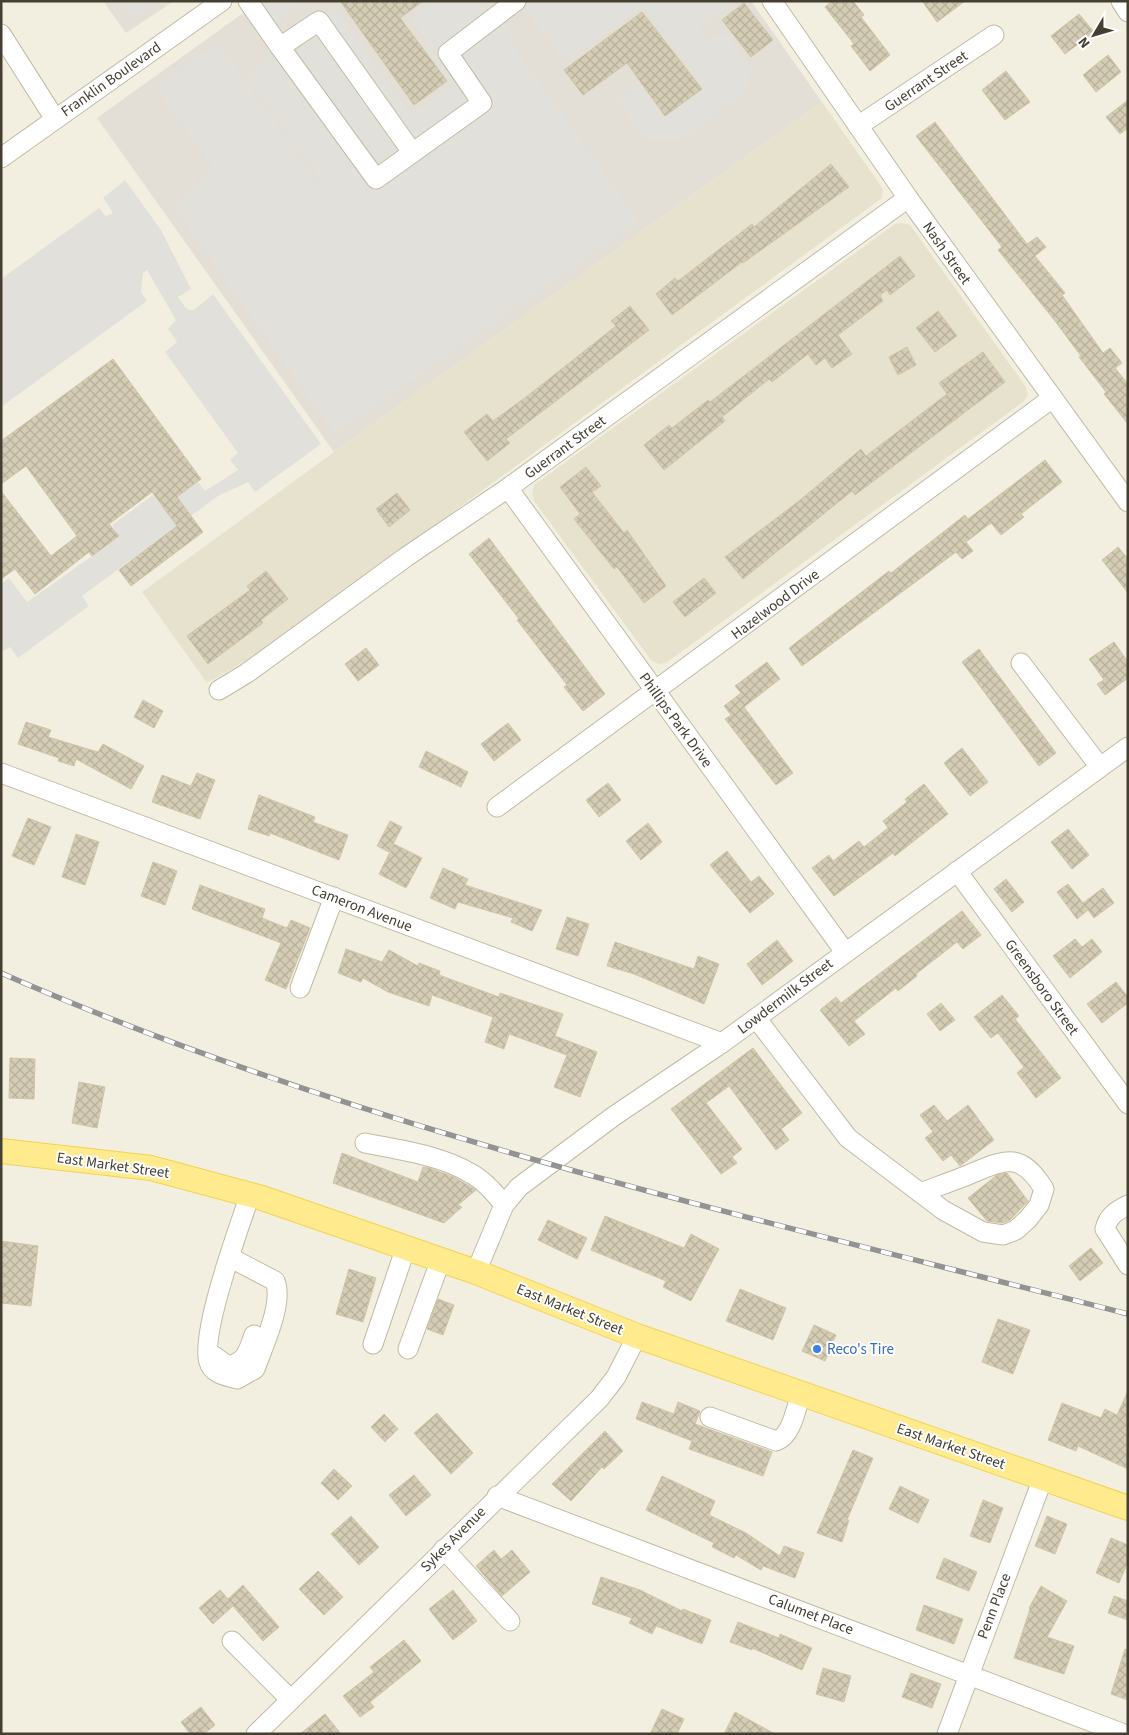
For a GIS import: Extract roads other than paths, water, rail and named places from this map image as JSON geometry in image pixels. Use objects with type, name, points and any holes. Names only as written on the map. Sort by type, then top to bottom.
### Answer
[{"type":"main road","name":"East Market Street","points":[[1,1151],[151,1168],[250,1195],[406,1247],[476,1272],[637,1336],[1128,1508]]},
{"type":"street","name":"Franklin Boulevard","points":[[1,158],[222,1]]},
{"type":"street","points":[[248,1],[376,179],[482,103],[448,53],[516,1]]},
{"type":"street","name":"Nash Street","points":[[772,1],[908,198],[1051,399],[1128,502]]},
{"type":"street","points":[[1121,1],[1128,12]]},
{"type":"street","points":[[280,47],[319,21],[412,152]]},
{"type":"street","points":[[1,34],[55,119]]},
{"type":"street","name":"Guerrant Street","points":[[858,126],[994,35]]},
{"type":"street","name":"Guerrant Street","points":[[218,690],[508,488],[908,198]]},
{"type":"street","name":"Hazelwood Drive","points":[[497,807],[1051,399]]},
{"type":"street","name":"Phillips Park Drive","points":[[508,488],[845,952]]},
{"type":"street","points":[[1021,663],[1100,767]]},
{"type":"street","name":"Lowdermilk Street","points":[[476,1272],[504,1205],[519,1187],[614,1116],[722,1043],[1128,747]]},
{"type":"street","name":"Cameron Avenue","points":[[1,773],[722,1043]]},
{"type":"street","name":"Greensboro Street","points":[[957,871],[1128,1104]]},
{"type":"street","points":[[300,988],[334,897]]},
{"type":"street","points":[[756,1018],[848,1138],[920,1193],[943,1210],[982,1232],[1003,1235],[1016,1230],[1028,1219],[1039,1205],[1044,1189],[1034,1172],[1016,1162],[998,1161],[920,1193]]},
{"type":"street","points":[[365,1143],[422,1154],[470,1173],[491,1189],[504,1205]]},
{"type":"street","points":[[229,1257],[277,1285],[272,1320],[255,1369],[237,1379],[220,1374],[209,1364],[206,1344],[229,1257],[250,1195]]},
{"type":"street","points":[[1128,1205],[1117,1210],[1107,1220],[1105,1229],[1128,1265]]},
{"type":"street","points":[[373,1344],[406,1247]]},
{"type":"street","points":[[408,1349],[441,1260]]},
{"type":"street","name":"Sykes Avenue","points":[[256,1734],[497,1496],[599,1399],[616,1377],[637,1336]]},
{"type":"street","points":[[710,1417],[776,1441],[782,1439],[787,1434],[801,1393]]},
{"type":"street","name":"Penn Place","points":[[947,1734],[968,1673],[1043,1478]]},
{"type":"street","name":"Calumet Place","points":[[497,1496],[968,1673],[1124,1734]]},
{"type":"street","points":[[444,1549],[510,1621]]},
{"type":"street","points":[[232,1641],[291,1700]]},
{"type":"railway","points":[[1,973],[137,1029],[276,1079],[416,1124],[557,1166],[699,1205],[1128,1314]]},
{"type":"place","name":"Reco's Tire","points":[[817,1349]]}]
